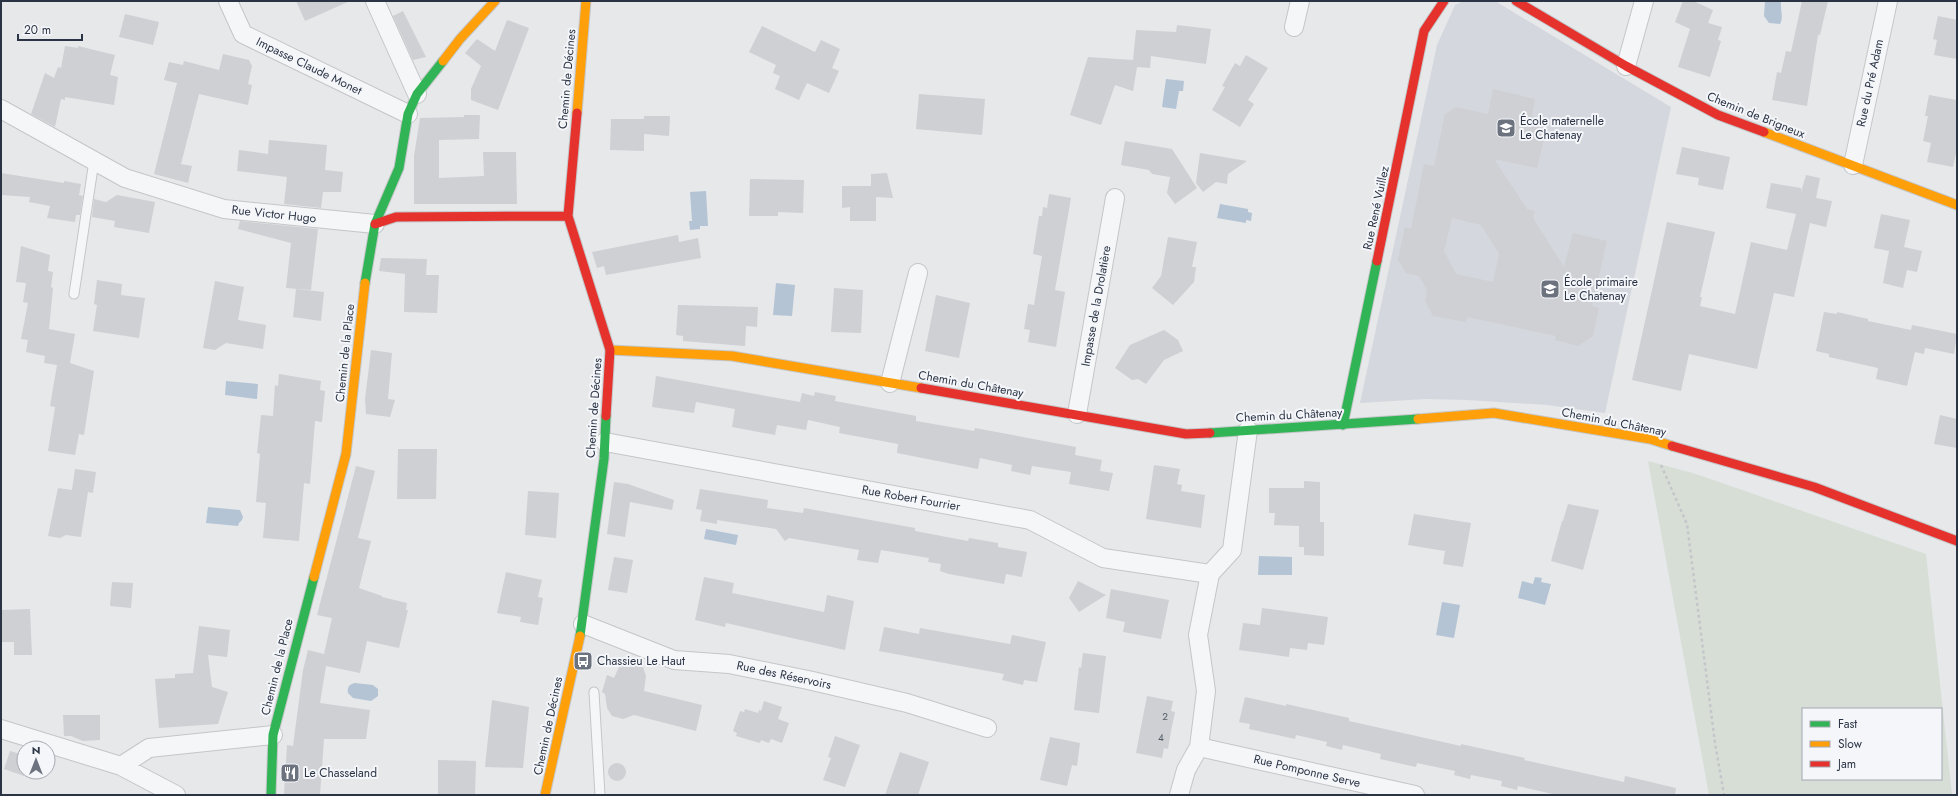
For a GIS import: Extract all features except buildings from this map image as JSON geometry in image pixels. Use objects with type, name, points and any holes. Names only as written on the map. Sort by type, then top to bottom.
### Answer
[{"type":"street","name":"Impasse Claude Monet","points":[[228,1],[243,34],[408,114]]},
{"type":"street","points":[[374,1],[417,94]]},
{"type":"street","name":"Chemin de la Place","points":[[271,795],[273,735],[346,454],[366,271],[375,224],[399,168],[408,114],[417,94],[460,39],[495,1]]},
{"type":"street","points":[[1294,27],[1300,1]]},
{"type":"street","name":"Rue René Vuillez","points":[[1343,425],[1424,31],[1444,1]]},
{"type":"street","name":"Chemin de Brigneux","points":[[1516,1],[1626,66],[1718,115],[1957,205]]},
{"type":"street","points":[[1626,66],[1644,1]]},
{"type":"street","name":"Rue du Pré Adam","points":[[1853,166],[1888,1]]},
{"type":"street","name":"Chemin de Décines","points":[[545,795],[583,624],[605,442],[610,350],[568,216],[585,2]]},
{"type":"street","name":"Rue Victor Hugo","points":[[1,109],[125,178],[224,209],[375,224],[396,217],[568,216]]},
{"type":"street","name":"Impasse de la Drolatière","points":[[1077,414],[1115,198]]},
{"type":"street","points":[[890,383],[918,273]]},
{"type":"street","name":"Chemin du Châtenay","points":[[610,350],[732,356],[1077,414],[1186,434],[1343,425],[1494,413],[1650,439],[1814,487],[1957,541]]},
{"type":"street","points":[[1180,795],[1186,770],[1199,747],[1206,691],[1198,635],[1210,574],[1232,550],[1248,430]]},
{"type":"street","name":"Rue Robert Fourrier","points":[[605,442],[1030,520],[1103,558],[1210,574]]},
{"type":"street","name":"Rue des Réservoirs","points":[[583,624],[674,660],[729,664],[808,680],[907,704],[987,728]]},
{"type":"street","points":[[1,729],[121,766],[176,795]]},
{"type":"street","points":[[121,766],[149,748],[273,735]]},
{"type":"street","name":"Rue Pomponne Serve","points":[[1199,747],[1415,795]]},
{"type":"lane","points":[[74,294],[94,161]]},
{"type":"lane","points":[[594,692],[600,795]]},
{"type":"path","points":[[1650,439],[1687,524],[1715,743],[1724,795]]},
{"type":"shaded area","points":[[1464,1],[1495,1],[1671,107],[1605,413],[1547,405],[1467,400],[1426,399],[1360,403],[1437,45],[1455,5]]},
{"type":"shaded area","points":[[1648,461],[1696,474],[1926,554],[1952,795],[1709,795]]},
{"type":"water","points":[[1765,1],[1781,1],[1782,19],[1780,24],[1769,23],[1764,16]]},
{"type":"water","points":[[1166,79],[1184,81],[1183,91],[1179,91],[1176,109],[1162,107]]},
{"type":"water","points":[[706,191],[708,226],[700,226],[700,229],[690,230],[689,221],[692,221],[690,192]]},
{"type":"water","points":[[1220,204],[1248,209],[1248,212],[1252,213],[1251,221],[1246,220],[1246,223],[1217,218]]},
{"type":"water","points":[[776,283],[795,285],[792,316],[773,315]]},
{"type":"water","points":[[226,381],[258,384],[257,399],[225,395]]},
{"type":"water","points":[[208,507],[240,510],[243,517],[242,520],[238,526],[206,523]]},
{"type":"water","points":[[706,529],[738,535],[736,545],[704,539]]},
{"type":"water","points":[[1259,556],[1292,557],[1292,575],[1258,575]]},
{"type":"water","points":[[1535,577],[1542,578],[1541,582],[1551,584],[1545,605],[1518,598],[1522,581],[1533,584]]},
{"type":"water","points":[[1442,602],[1460,605],[1454,638],[1436,635]]},
{"type":"water","points":[[355,683],[373,685],[378,689],[378,696],[371,701],[353,698],[348,693],[348,689],[350,685]]},
{"type":"traffic: fast","points":[[365,283],[375,224],[399,168],[408,114],[417,94],[443,61]]},
{"type":"traffic: fast","points":[[1343,425],[1377,261]]},
{"type":"traffic: fast","points":[[580,636],[604,459],[606,416]]},
{"type":"traffic: fast","points":[[1210,433],[1418,419]]},
{"type":"traffic: fast","points":[[271,795],[273,735],[314,577]]},
{"type":"traffic: slow","points":[[443,61],[460,39],[495,1]]},
{"type":"traffic: slow","points":[[577,113],[586,1]]},
{"type":"traffic: slow","points":[[1764,132],[1957,205]]},
{"type":"traffic: slow","points":[[314,577],[346,454],[365,283]]},
{"type":"traffic: slow","points":[[610,350],[732,356],[921,388]]},
{"type":"traffic: slow","points":[[1418,419],[1494,413],[1650,439],[1672,446]]},
{"type":"traffic: slow","points":[[545,795],[580,636]]},
{"type":"traffic: jam","points":[[1377,261],[1424,31],[1444,1]]},
{"type":"traffic: jam","points":[[1516,1],[1626,66],[1718,115],[1764,132]]},
{"type":"traffic: jam","points":[[577,113],[568,216],[610,350],[606,416]]},
{"type":"traffic: jam","points":[[375,224],[396,217],[568,216]]},
{"type":"traffic: jam","points":[[921,388],[1186,434],[1210,433]]},
{"type":"traffic: jam","points":[[1672,446],[1814,487],[1957,541]]},
{"type":"place","name":"École maternelle Le Chatenay","points":[[1506,128]]},
{"type":"place","name":"École primaire Le Chatenay","points":[[1550,289]]},
{"type":"place","name":"Chassieu Le Haut","points":[[583,661]]},
{"type":"place","name":"Le Chasseland","points":[[290,773]]}]
